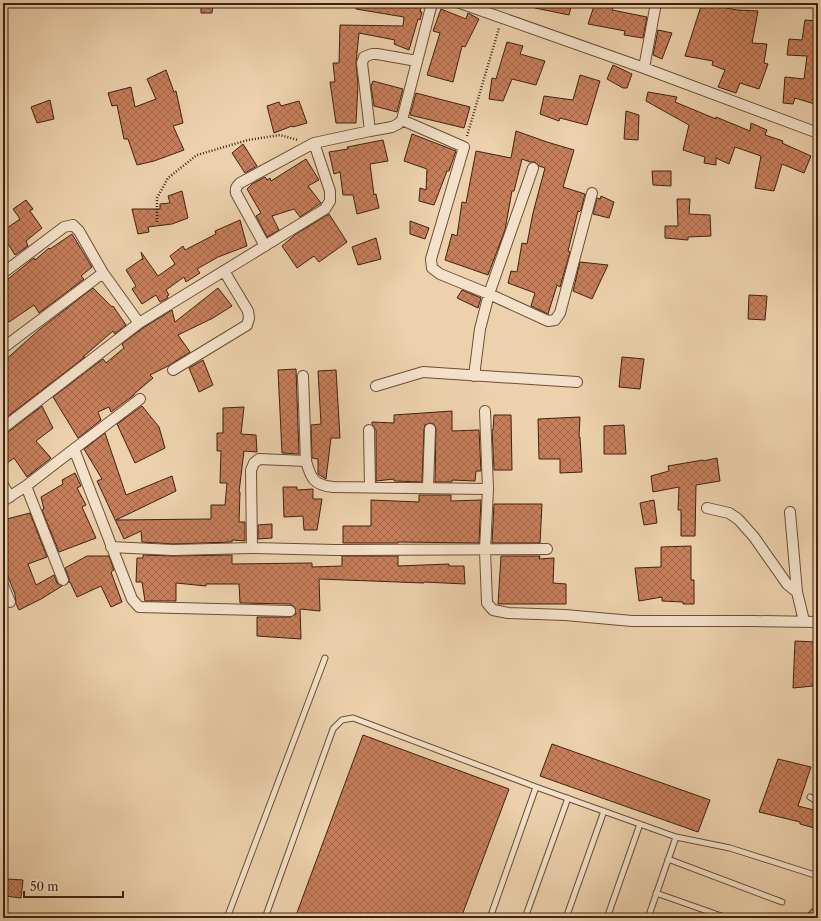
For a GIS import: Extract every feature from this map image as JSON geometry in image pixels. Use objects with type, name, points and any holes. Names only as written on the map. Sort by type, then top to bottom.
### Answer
[{"type":"street","points":[[265,246],[236,193],[237,186],[314,143],[392,127],[398,124],[402,120],[432,3]]},
{"type":"street","points":[[460,3],[644,68],[818,133]]},
{"type":"street","points":[[644,68],[656,3]]},
{"type":"street","points":[[370,131],[362,63],[364,57],[377,54],[417,61]]},
{"type":"street","points":[[402,120],[464,147],[431,259],[432,268],[440,274],[489,294],[548,321],[555,320],[560,313],[592,193]]},
{"type":"street","points":[[3,428],[140,323],[325,209],[330,201],[330,191],[314,143]]},
{"type":"street","points":[[474,376],[480,329],[489,294],[533,168]]},
{"type":"street","points":[[3,272],[64,227],[70,225],[75,226],[103,273],[140,323]]},
{"type":"street","points":[[173,370],[247,325],[249,318],[248,311],[224,271]]},
{"type":"street","points":[[3,348],[103,273]]},
{"type":"street","points":[[376,386],[423,372],[577,382]]},
{"type":"street","points":[[303,376],[306,461],[309,473],[314,481],[322,486],[488,489]]},
{"type":"street","points":[[3,485],[7,499],[140,399]]},
{"type":"street","points":[[485,411],[488,489],[485,550],[487,603],[493,610],[508,613],[565,615],[632,621],[818,622]]},
{"type":"street","points":[[428,488],[430,429]]},
{"type":"street","points":[[369,430],[370,488]]},
{"type":"street","points":[[74,449],[132,599],[139,607],[290,611]]},
{"type":"street","points":[[252,548],[251,470],[254,463],[259,459],[306,461]]},
{"type":"street","points":[[26,486],[64,580]]},
{"type":"street","points":[[707,508],[729,513],[745,526],[787,584],[797,592]]},
{"type":"street","points":[[790,512],[797,592],[804,621]]},
{"type":"street","points":[[111,547],[173,550],[252,548],[335,550],[547,549]]},
{"type":"street","points":[[3,585],[10,602]]},
{"type":"lane","points":[[227,918],[325,658]]},
{"type":"lane","points":[[265,918],[333,729],[342,720],[353,718],[536,787],[640,824],[676,836],[730,848],[818,876]]},
{"type":"lane","points":[[490,918],[536,787]]},
{"type":"lane","points":[[810,797],[818,802]]},
{"type":"lane","points":[[525,918],[568,798]]},
{"type":"lane","points":[[566,918],[604,811]]},
{"type":"lane","points":[[607,918],[640,824]]},
{"type":"lane","points":[[648,918],[676,836]]},
{"type":"lane","points":[[668,860],[782,902]]},
{"type":"lane","points":[[656,893],[727,918]]},
{"type":"path","points":[[464,147],[502,18]]},
{"type":"path","points":[[157,222],[156,198],[168,178],[197,155],[248,140],[280,135],[314,143]]},
{"type":"building","points":[[201,3],[213,3],[212,13],[201,13]]},
{"type":"building","points":[[357,3],[387,3],[400,6],[400,3],[422,3],[420,12],[422,12],[420,20],[418,19],[409,50],[394,44],[395,40],[359,33],[356,63],[358,84],[356,123],[336,123],[330,82],[335,82],[333,63],[339,63],[340,25],[403,26],[404,17],[356,9]]},
{"type":"building","points":[[535,3],[572,3],[569,15],[535,8]]},
{"type":"building","points":[[595,3],[613,7],[612,10],[647,17],[643,38],[624,35],[625,31],[588,24]]},
{"type":"building","points":[[702,3],[737,10],[758,11],[752,43],[767,44],[764,63],[768,64],[759,89],[740,83],[736,93],[718,87],[725,70],[712,65],[713,61],[685,56]]},
{"type":"building","points":[[441,9],[466,19],[468,13],[479,19],[465,47],[462,46],[453,82],[427,75],[440,33],[433,31]]},
{"type":"building","points":[[805,20],[818,21],[818,105],[795,98],[793,104],[783,103],[785,77],[804,79],[807,56],[787,55],[789,39],[802,40]]},
{"type":"building","points":[[658,30],[672,33],[662,59],[653,55]]},
{"type":"building","points":[[507,42],[523,46],[520,54],[545,61],[536,85],[512,79],[503,101],[489,99],[492,78],[496,79]]},
{"type":"building","points":[[613,65],[632,74],[627,88],[623,88],[607,79]]},
{"type":"building","points":[[166,70],[174,92],[176,91],[183,123],[173,126],[184,150],[154,161],[137,165],[128,139],[124,139],[117,105],[112,106],[108,93],[131,87],[135,107],[156,99],[147,79]]},
{"type":"building","points":[[580,75],[600,81],[587,125],[560,118],[559,121],[540,114],[544,96],[573,100]]},
{"type":"building","points":[[373,81],[403,89],[397,112],[374,106],[371,86]]},
{"type":"building","points":[[648,92],[677,97],[675,102],[750,131],[751,123],[767,130],[765,135],[783,141],[782,143],[811,156],[804,173],[782,164],[774,191],[755,188],[761,156],[735,147],[729,164],[716,158],[716,165],[704,163],[705,157],[683,150],[689,125],[646,101]]},
{"type":"building","points":[[416,93],[470,107],[464,128],[410,115]]},
{"type":"building","points":[[50,100],[54,119],[37,123],[31,107]]},
{"type":"building","points":[[299,101],[307,123],[292,126],[274,133],[267,106],[279,102],[281,106]]},
{"type":"building","points":[[626,111],[639,115],[638,140],[624,139]]},
{"type":"building","points":[[516,131],[574,150],[563,187],[585,194],[581,210],[579,212],[578,211],[568,251],[570,252],[560,287],[557,285],[548,314],[531,306],[535,293],[508,283],[511,271],[517,272],[522,243],[527,244],[533,213],[545,168],[539,166],[535,162],[522,159],[514,191],[512,191],[505,230],[488,275],[445,260],[452,234],[457,236],[462,202],[466,203],[476,151],[511,158]]},
{"type":"building","points":[[412,134],[456,151],[434,205],[419,201],[420,188],[426,190],[427,169],[404,161]]},
{"type":"building","points":[[383,140],[388,161],[370,164],[374,195],[376,194],[379,208],[357,214],[353,195],[343,195],[340,172],[334,174],[329,152]]},
{"type":"building","points":[[243,144],[257,166],[245,173],[232,153]]},
{"type":"building","points":[[306,159],[319,180],[308,186],[321,203],[300,217],[294,209],[272,216],[279,230],[267,237],[256,216],[261,213],[247,189],[252,184],[265,177],[267,180],[270,178],[271,181]]},
{"type":"building","points":[[652,171],[671,171],[671,186],[653,185]]},
{"type":"building","points":[[182,191],[188,218],[172,224],[148,227],[149,232],[138,234],[132,209],[160,209],[160,204],[170,203],[168,196]]},
{"type":"building","points":[[601,196],[614,202],[609,218],[593,214],[597,198],[600,199]]},
{"type":"building","points":[[677,199],[690,199],[689,214],[710,215],[711,236],[688,237],[688,240],[665,238],[665,226],[678,226]]},
{"type":"building","points":[[26,200],[33,209],[30,211],[42,228],[26,241],[28,246],[15,255],[3,236],[7,228],[20,219],[13,209]]},
{"type":"building","points":[[329,214],[347,242],[319,262],[314,256],[297,268],[282,246],[296,234]]},
{"type":"building","points":[[240,220],[247,246],[218,257],[197,269],[200,273],[186,282],[184,277],[166,290],[169,295],[167,296],[168,298],[160,302],[156,295],[142,304],[132,289],[136,286],[126,270],[142,259],[143,260],[141,252],[158,276],[175,264],[170,256],[183,246],[185,250],[216,234],[215,231]]},
{"type":"building","points":[[410,221],[429,228],[425,239],[410,234]]},
{"type":"building","points":[[72,234],[92,267],[81,276],[84,279],[39,313],[34,305],[9,322],[3,315],[3,283],[34,258],[35,260],[49,248],[50,249]]},
{"type":"building","points":[[376,238],[381,259],[358,265],[352,247]]},
{"type":"building","points":[[580,262],[608,265],[592,299],[573,291]]},
{"type":"building","points":[[93,288],[112,307],[113,306],[126,325],[115,334],[113,331],[83,357],[85,357],[3,420],[3,362],[40,329]]},
{"type":"building","points":[[218,288],[232,306],[213,318],[178,335],[190,352],[150,375],[153,378],[134,395],[111,412],[109,407],[98,412],[101,420],[78,438],[53,397],[103,359],[106,363],[124,348],[122,344],[143,328],[172,310],[175,322]]},
{"type":"building","points":[[462,290],[481,298],[478,308],[457,298]]},
{"type":"building","points":[[749,295],[767,296],[765,320],[748,319]]},
{"type":"building","points":[[622,357],[644,359],[640,389],[619,387]]},
{"type":"building","points":[[203,360],[213,385],[199,392],[189,368]]},
{"type":"building","points":[[296,369],[299,454],[282,453],[278,370]]},
{"type":"building","points":[[336,370],[340,438],[331,438],[326,479],[318,474],[318,459],[312,458],[311,425],[321,424],[318,371]]},
{"type":"building","points":[[42,406],[53,428],[36,441],[51,458],[27,477],[14,458],[3,466],[3,434],[7,433]]},
{"type":"building","points":[[142,406],[159,427],[165,448],[135,463],[117,424]]},
{"type":"building","points":[[244,407],[241,434],[256,435],[257,452],[244,451],[239,492],[239,522],[245,522],[245,541],[232,540],[232,542],[173,544],[142,542],[141,531],[124,539],[97,481],[102,479],[84,449],[105,433],[126,495],[172,476],[176,491],[116,520],[211,519],[211,505],[225,505],[227,483],[220,483],[221,451],[217,451],[217,433],[223,433],[223,408]]},
{"type":"building","points":[[452,411],[452,431],[479,430],[481,471],[476,471],[475,481],[452,480],[452,482],[435,482],[436,429],[434,424],[430,423],[425,425],[424,429],[422,482],[394,481],[394,479],[376,481],[376,430],[372,422],[394,423],[394,415]]},
{"type":"building","points":[[494,415],[511,415],[512,470],[494,470],[492,430]]},
{"type":"building","points":[[580,417],[579,437],[582,472],[560,473],[560,459],[539,459],[538,419]]},
{"type":"building","points":[[624,425],[626,454],[604,454],[604,426]]},
{"type":"building","points":[[717,458],[720,481],[696,485],[695,536],[681,536],[681,510],[678,510],[679,487],[653,492],[651,476],[669,471],[668,466]]},
{"type":"building","points":[[75,473],[81,486],[77,488],[86,505],[82,507],[96,538],[59,552],[42,510],[44,509],[41,497],[63,484],[62,480]]},
{"type":"building","points":[[283,487],[297,487],[297,490],[313,489],[313,499],[322,499],[317,530],[304,530],[303,516],[284,517]]},
{"type":"building","points":[[419,495],[451,495],[451,501],[481,500],[479,543],[343,543],[343,526],[371,526],[371,500],[419,502]]},
{"type":"building","points":[[654,500],[657,523],[644,525],[640,503]]},
{"type":"building","points":[[494,504],[542,504],[540,543],[492,543]]},
{"type":"building","points":[[30,513],[47,557],[28,564],[36,585],[54,575],[57,583],[62,586],[19,610],[16,604],[15,594],[6,572],[3,556],[3,520]]},
{"type":"building","points":[[272,524],[272,538],[258,539],[258,525]]},
{"type":"building","points":[[691,546],[691,580],[694,580],[694,604],[662,601],[662,597],[639,601],[635,568],[661,567],[661,547]]},
{"type":"building","points":[[143,555],[232,555],[232,564],[312,563],[312,567],[342,566],[342,556],[398,556],[398,566],[449,564],[449,566],[464,566],[465,584],[319,579],[320,611],[300,609],[301,639],[257,636],[257,617],[290,617],[296,614],[295,608],[290,604],[240,603],[239,584],[206,584],[206,586],[176,583],[176,601],[145,601],[142,582],[136,582],[137,558],[143,558]]},
{"type":"building","points":[[87,556],[109,556],[114,570],[111,572],[122,602],[111,607],[101,586],[77,597],[70,582],[69,583],[69,578],[65,568]]},
{"type":"building","points":[[501,556],[540,556],[539,559],[554,558],[553,583],[566,584],[566,604],[498,604]]},
{"type":"building","points":[[795,641],[816,642],[813,686],[793,688]]},
{"type":"building","points":[[363,735],[509,789],[461,918],[295,918]]},
{"type":"building","points":[[552,744],[710,800],[698,832],[540,776]]},
{"type":"building","points":[[778,759],[811,767],[798,806],[818,811],[818,829],[800,824],[800,822],[759,812]]},
{"type":"building","points":[[7,879],[23,880],[21,898],[5,896]]}]
